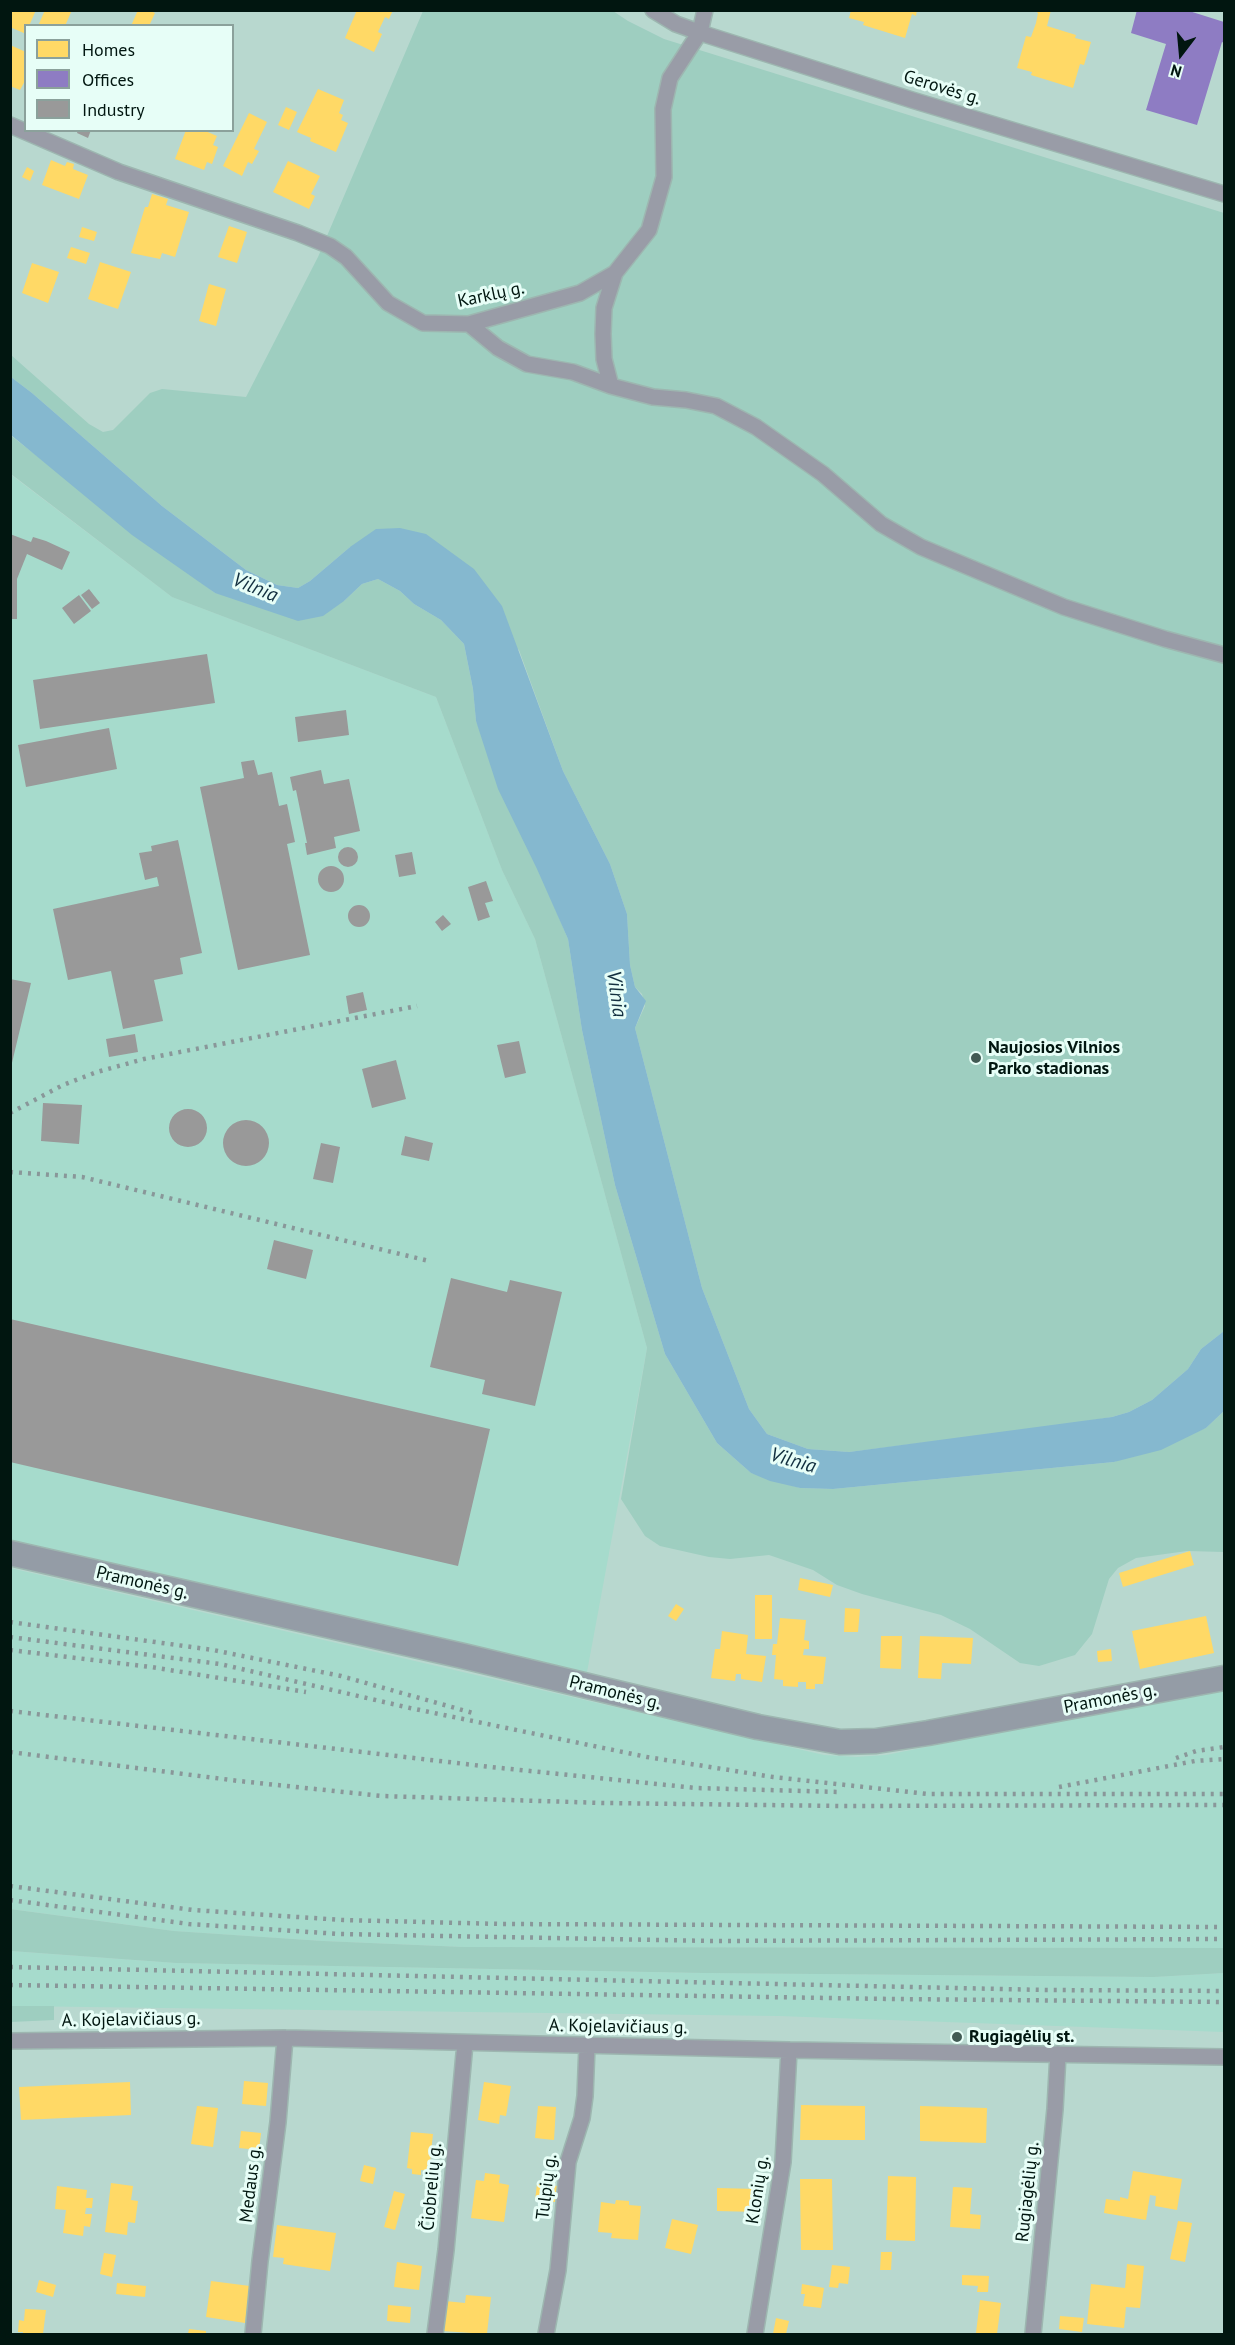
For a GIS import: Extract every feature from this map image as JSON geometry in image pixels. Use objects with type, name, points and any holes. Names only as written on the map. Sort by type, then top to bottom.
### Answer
[{"type":"main road","name":"Pramonės g.","points":[[10,1553],[463,1656],[758,1727],[840,1742],[876,1741],[928,1733],[1224,1678]]},
{"type":"street","name":"Gerovės g.","points":[[653,10],[676,24],[700,32],[912,100],[1224,194]]},
{"type":"street","points":[[700,32],[705,10]]},
{"type":"street","name":"Karklų g.","points":[[26,132],[119,172],[330,246],[346,257],[388,303],[423,322],[469,324],[580,293],[615,273],[649,230],[664,177],[663,110],[670,78],[700,32]]},
{"type":"street","name":"Karklų g.","points":[[10,125],[24,131]]},
{"type":"street","points":[[611,386],[604,359],[603,334],[604,308],[615,273]]},
{"type":"street","points":[[469,324],[498,348],[527,364],[573,372],[611,386],[653,397],[716,406],[756,427],[823,474],[881,524],[921,547],[1064,607],[1224,655]]},
{"type":"street","name":"A. Kojelavičiaus g.","points":[[10,2041],[285,2038],[586,2046],[1224,2057]]},
{"type":"street","name":"Medaus g.","points":[[254,2334],[285,2038]]},
{"type":"street","name":"Čiobrelių g.","points":[[435,2334],[446,2250],[465,2043]]},
{"type":"street","name":"Tulpių g.","points":[[546,2334],[558,2270],[568,2162],[582,2118],[586,2046]]},
{"type":"street","name":"Klonių g.","points":[[755,2334],[783,2162],[789,2050]]},
{"type":"street","name":"Rugiagėlių g.","points":[[1033,2334],[1055,2109],[1058,2054]]},
{"type":"shaded area","points":[[423,11],[613,11],[664,39],[1224,213],[1224,1331],[1201,1349],[1188,1369],[1152,1400],[1129,1412],[1057,1426],[849,1452],[808,1449],[767,1434],[749,1409],[702,1288],[635,1028],[645,1006],[642,994],[635,987],[630,965],[627,914],[610,864],[563,771],[519,650],[350,547],[310,581],[298,588],[277,585],[246,570],[162,506],[11,377],[11,355],[89,424],[103,432],[113,430],[150,393],[162,389],[246,397],[318,257]]},
{"type":"shaded area","points":[[10,435],[215,593],[344,601],[362,584],[378,579],[400,591],[414,604],[441,620],[464,644],[473,689],[476,721],[568,939],[582,1030],[615,1185],[665,1354],[717,1443],[751,1473],[800,1488],[833,1489],[1114,1462],[1206,1428],[1224,1411],[1224,1552],[1187,1551],[1136,1558],[1118,1568],[1109,1579],[1092,1634],[1075,1655],[1039,1666],[1020,1663],[970,1629],[941,1615],[862,1594],[837,1585],[813,1570],[769,1555],[730,1559],[709,1557],[660,1546],[645,1536],[621,1499],[647,1348],[535,939],[502,870],[436,697],[172,597],[11,474]]},
{"type":"shaded area","points":[[10,474],[172,597],[436,697],[502,870],[535,939],[647,1348],[587,1672],[11,1540]]},
{"type":"shaded area","points":[[10,1568],[824,1755],[856,1757],[886,1755],[1224,1688],[1224,1948],[464,1947],[174,1931],[11,1909]]},
{"type":"shaded area","points":[[10,1909],[174,1931],[464,1947],[1224,1948],[1224,1973],[1154,1977],[704,1973],[176,1963],[11,1951]]},
{"type":"shaded area","points":[[10,1951],[176,1963],[704,1973],[1154,1977],[1224,1973],[1224,2032],[779,2016],[11,2006]]},
{"type":"shaded area","points":[[10,2006],[54,2006],[54,2020],[11,2022]]},
{"type":"water","name":"Vilnia","points":[[11,377],[162,506],[246,570],[277,585],[298,588],[376,529],[400,528],[426,534],[474,569],[502,606],[563,771],[610,864],[627,914],[630,965],[635,987],[646,1001],[635,1028],[702,1288],[749,1409],[767,1434],[808,1449],[849,1452],[1112,1417],[1129,1412],[1152,1400],[1188,1369],[1201,1349],[1224,1331],[1224,1411],[1206,1428],[1161,1450],[1114,1462],[833,1489],[800,1488],[770,1481],[751,1473],[717,1443],[665,1354],[615,1185],[582,1030],[568,939],[498,789],[476,721],[473,689],[464,644],[441,620],[414,604],[400,591],[378,579],[362,584],[323,616],[298,621],[215,593],[132,535],[11,435]]},
{"type":"building: Homes","points":[[10,10],[36,10],[30,24],[24,24],[24,33],[10,27]]},
{"type":"building: Homes","points":[[45,10],[72,10],[66,24],[39,24]]},
{"type":"building: Homes","points":[[138,10],[149,10],[155,13],[150,24],[132,24]]},
{"type":"building: Homes","points":[[357,10],[393,10],[389,19],[385,17],[378,32],[382,34],[374,52],[345,38]]},
{"type":"building: Homes","points":[[851,10],[917,10],[916,16],[912,14],[905,38],[863,25],[864,22],[849,18]]},
{"type":"building: Homes","points":[[1034,10],[1051,10],[1047,26],[1091,42],[1084,65],[1080,64],[1073,88],[1031,75],[1032,72],[1017,68],[1026,36],[1031,37],[1036,23],[1038,13]]},
{"type":"building: Homes","points":[[10,45],[24,51],[24,83],[20,90],[10,86]]},
{"type":"building: Homes","points":[[318,89],[344,100],[339,113],[343,115],[341,120],[348,123],[336,152],[310,141],[311,138],[297,132]]},
{"type":"building: Homes","points":[[286,107],[297,112],[289,130],[278,125]]},
{"type":"building: Homes","points":[[249,113],[267,122],[254,149],[259,151],[252,164],[248,162],[242,176],[223,166]]},
{"type":"building: Homes","points":[[185,132],[208,132],[217,136],[213,145],[218,147],[212,164],[207,162],[204,170],[175,159]]},
{"type":"building: Homes","points":[[51,160],[65,166],[67,162],[74,164],[73,169],[88,175],[79,199],[42,185]]},
{"type":"building: Homes","points":[[288,161],[320,176],[311,194],[315,196],[309,209],[273,192]]},
{"type":"building: Homes","points":[[27,167],[34,171],[30,181],[22,177]]},
{"type":"building: Homes","points":[[152,194],[168,199],[166,205],[189,212],[175,257],[162,253],[160,259],[131,253],[145,207],[148,207]]},
{"type":"building: Homes","points":[[229,226],[247,232],[237,263],[218,257]]},
{"type":"building: Homes","points":[[82,227],[97,232],[94,241],[79,237]]},
{"type":"building: Homes","points":[[71,247],[90,253],[86,264],[67,258]]},
{"type":"building: Homes","points":[[100,262],[131,272],[118,309],[88,299]]},
{"type":"building: Homes","points":[[32,263],[59,272],[48,303],[22,293]]},
{"type":"building: Homes","points":[[209,284],[226,289],[216,326],[199,321]]},
{"type":"building: Homes","points":[[1190,1551],[1194,1565],[1123,1587],[1119,1573]]},
{"type":"building: Homes","points":[[800,1578],[833,1585],[830,1597],[798,1590]]},
{"type":"building: Homes","points":[[755,1595],[772,1595],[772,1639],[755,1639]]},
{"type":"building: Homes","points":[[676,1604],[684,1609],[676,1621],[668,1616]]},
{"type":"building: Homes","points":[[845,1608],[860,1609],[858,1632],[844,1632]]},
{"type":"building: Homes","points":[[1206,1616],[1214,1653],[1140,1669],[1132,1631]]},
{"type":"building: Homes","points":[[780,1618],[806,1620],[804,1640],[809,1641],[809,1649],[804,1649],[803,1655],[826,1657],[823,1684],[815,1684],[815,1689],[806,1689],[806,1682],[798,1682],[798,1687],[783,1686],[783,1680],[774,1679],[776,1655],[772,1655],[773,1644],[777,1644]]},
{"type":"building: Homes","points":[[722,1631],[748,1635],[746,1654],[766,1656],[762,1682],[741,1679],[741,1674],[736,1674],[735,1681],[711,1678],[715,1649],[720,1649]]},
{"type":"building: Homes","points":[[881,1636],[902,1636],[901,1669],[880,1668]]},
{"type":"building: Homes","points":[[920,1636],[973,1638],[971,1664],[942,1663],[941,1679],[918,1678]]},
{"type":"building: Homes","points":[[1111,1649],[1112,1661],[1098,1662],[1097,1651]]},
{"type":"building: Homes","points":[[244,2081],[268,2083],[266,2106],[242,2104]]},
{"type":"building: Homes","points":[[130,2082],[131,2115],[21,2120],[19,2087]]},
{"type":"building: Homes","points":[[484,2082],[511,2086],[506,2116],[500,2115],[499,2124],[478,2120]]},
{"type":"building: Homes","points":[[801,2105],[865,2106],[865,2140],[800,2140]]},
{"type":"building: Homes","points":[[197,2106],[218,2108],[213,2147],[191,2144]]},
{"type":"building: Homes","points":[[538,2106],[556,2107],[554,2140],[535,2138]]},
{"type":"building: Homes","points":[[920,2106],[987,2108],[986,2143],[920,2141]]},
{"type":"building: Homes","points":[[241,2131],[261,2133],[259,2150],[239,2148]]},
{"type":"building: Homes","points":[[411,2132],[433,2134],[429,2171],[421,2170],[421,2175],[412,2174],[412,2169],[407,2168]]},
{"type":"building: Homes","points":[[364,2165],[376,2168],[373,2184],[360,2181]]},
{"type":"building: Homes","points":[[1133,2171],[1182,2179],[1177,2210],[1155,2206],[1156,2196],[1150,2195],[1146,2220],[1104,2213],[1106,2199],[1120,2201],[1120,2197],[1128,2199]]},
{"type":"building: Homes","points":[[485,2173],[500,2175],[499,2183],[509,2185],[504,2222],[471,2218],[476,2180],[484,2181]]},
{"type":"building: Homes","points":[[888,2176],[916,2177],[915,2241],[886,2240]]},
{"type":"building: Homes","points":[[800,2179],[832,2179],[833,2250],[801,2250]]},
{"type":"building: Homes","points":[[111,2183],[133,2186],[131,2200],[138,2201],[135,2223],[128,2222],[127,2235],[105,2232]]},
{"type":"building: Homes","points":[[537,2184],[557,2186],[555,2202],[535,2200]]},
{"type":"building: Homes","points":[[57,2186],[87,2190],[86,2198],[93,2198],[92,2208],[86,2208],[85,2214],[92,2214],[90,2227],[84,2226],[83,2236],[63,2233],[66,2210],[55,2209]]},
{"type":"building: Homes","points":[[953,2187],[972,2188],[970,2214],[981,2215],[980,2229],[950,2227]]},
{"type":"building: Homes","points":[[717,2188],[759,2189],[758,2212],[717,2211]]},
{"type":"building: Homes","points":[[394,2191],[405,2194],[395,2230],[384,2227]]},
{"type":"building: Homes","points":[[616,2200],[629,2201],[629,2205],[641,2206],[638,2240],[611,2238],[612,2233],[598,2232],[601,2202],[615,2204]]},
{"type":"building: Homes","points":[[672,2219],[698,2225],[691,2254],[665,2248]]},
{"type":"building: Homes","points":[[1178,2221],[1192,2223],[1185,2262],[1170,2259]]},
{"type":"building: Homes","points":[[277,2225],[336,2233],[330,2271],[283,2264],[284,2258],[273,2257]]},
{"type":"building: Homes","points":[[881,2252],[892,2252],[891,2270],[880,2270]]},
{"type":"building: Homes","points":[[104,2253],[116,2255],[112,2277],[100,2274]]},
{"type":"building: Homes","points":[[397,2262],[422,2266],[419,2290],[394,2287]]},
{"type":"building: Homes","points":[[1127,2264],[1144,2266],[1140,2308],[1126,2307],[1124,2328],[1087,2324],[1091,2284],[1125,2288]]},
{"type":"building: Homes","points":[[832,2265],[850,2267],[848,2284],[839,2283],[838,2288],[829,2287]]},
{"type":"building: Homes","points":[[962,2275],[989,2276],[988,2292],[977,2292],[978,2286],[962,2285]]},
{"type":"building: Homes","points":[[39,2280],[56,2285],[53,2297],[36,2292]]},
{"type":"building: Homes","points":[[211,2281],[250,2286],[245,2323],[206,2317]]},
{"type":"building: Homes","points":[[117,2283],[146,2286],[145,2297],[116,2294]]},
{"type":"building: Homes","points":[[802,2284],[824,2288],[821,2308],[803,2306],[805,2294],[801,2294]]},
{"type":"building: Homes","points":[[466,2295],[491,2297],[487,2334],[442,2331],[445,2301],[465,2303]]},
{"type":"building: Homes","points":[[980,2300],[1001,2303],[997,2334],[976,2333]]},
{"type":"building: Homes","points":[[388,2305],[411,2307],[410,2323],[387,2321]]},
{"type":"building: Homes","points":[[25,2309],[46,2310],[43,2334],[18,2332],[19,2320],[24,2321]]},
{"type":"building: Homes","points":[[1060,2316],[1084,2318],[1082,2332],[1059,2329]]},
{"type":"building: Homes","points":[[776,2318],[789,2321],[786,2334],[773,2334]]},
{"type":"building: Homes","points":[[189,2329],[206,2331],[206,2334],[188,2334]]},
{"type":"building: Offices","points":[[1137,10],[1186,10],[1224,22],[1224,43],[1222,42],[1197,125],[1146,110],[1166,44],[1131,33]]},
{"type":"building: Industry","points":[[77,132],[90,132],[88,138]]},
{"type":"building: Industry","points":[[10,534],[31,542],[33,537],[70,552],[62,570],[27,554],[17,579],[17,619],[10,619]]},
{"type":"building: Industry","points":[[89,589],[100,603],[92,609],[81,595]]},
{"type":"building: Industry","points":[[79,595],[91,611],[74,624],[62,608]]},
{"type":"building: Industry","points":[[207,654],[215,703],[40,729],[33,680]]},
{"type":"building: Industry","points":[[346,710],[349,735],[298,742],[295,717]]},
{"type":"building: Industry","points":[[109,728],[117,769],[26,787],[18,745]]},
{"type":"building: Industry","points":[[254,760],[258,775],[272,772],[279,806],[287,804],[295,842],[287,844],[310,955],[238,970],[200,787],[244,778],[241,762]]},
{"type":"building: Industry","points":[[321,770],[324,784],[349,779],[360,831],[334,837],[336,848],[307,855],[305,843],[307,843],[296,790],[293,791],[290,777]]},
{"type":"building: Industry","points":[[178,840],[202,953],[180,958],[183,974],[154,980],[163,1021],[123,1029],[111,971],[68,980],[53,909],[159,886],[157,877],[145,880],[139,853],[152,851],[151,846]]},
{"type":"building: Industry","points":[[348,847],[355,850],[358,857],[355,864],[348,867],[341,864],[338,857],[341,850]]},
{"type":"building: Industry","points":[[412,852],[416,874],[399,877],[395,855]]},
{"type":"building: Industry","points":[[331,866],[340,870],[344,879],[340,888],[331,892],[322,888],[318,879],[322,870]]},
{"type":"building: Industry","points":[[486,881],[493,901],[485,903],[490,917],[478,921],[468,887]]},
{"type":"building: Industry","points":[[359,905],[367,908],[370,916],[367,924],[359,927],[351,924],[348,916],[351,908]]},
{"type":"building: Industry","points":[[443,915],[451,924],[442,931],[435,922]]},
{"type":"building: Industry","points":[[10,979],[31,983],[11,1067],[10,1067]]},
{"type":"building: Industry","points":[[363,992],[367,1010],[349,1014],[346,996]]},
{"type":"building: Industry","points":[[135,1034],[138,1052],[109,1057],[106,1039]]},
{"type":"building: Industry","points":[[519,1041],[526,1073],[505,1078],[497,1045]]},
{"type":"building: Industry","points":[[396,1060],[406,1099],[372,1108],[362,1069]]},
{"type":"building: Industry","points":[[43,1103],[82,1105],[79,1144],[41,1141]]},
{"type":"building: Industry","points":[[188,1109],[201,1115],[207,1128],[201,1141],[188,1147],[175,1141],[169,1128],[175,1115]]},
{"type":"building: Industry","points":[[246,1120],[262,1127],[269,1143],[262,1159],[246,1166],[230,1159],[223,1143],[230,1127]]},
{"type":"building: Industry","points":[[405,1136],[433,1143],[429,1161],[401,1155]]},
{"type":"building: Industry","points":[[321,1143],[340,1147],[333,1183],[313,1179]]},
{"type":"building: Industry","points":[[274,1240],[313,1250],[306,1279],[267,1269]]},
{"type":"building: Industry","points":[[451,1278],[507,1292],[510,1280],[562,1292],[535,1406],[482,1394],[485,1380],[430,1367]]},
{"type":"building: Industry","points":[[10,1319],[490,1429],[458,1566],[10,1462]]},
{"type":"railway","points":[[10,1113],[63,1085],[97,1072],[144,1059],[417,1006]]},
{"type":"railway","points":[[10,1172],[82,1177],[429,1261]]},
{"type":"railway","points":[[10,1622],[213,1650],[341,1676],[473,1713]]},
{"type":"railway","points":[[10,1637],[220,1664],[410,1708],[647,1757],[773,1777],[928,1794],[1224,1794]]},
{"type":"railway","points":[[10,1650],[151,1667],[306,1692]]},
{"type":"railway","points":[[10,1711],[491,1767],[696,1788],[841,1792]]},
{"type":"railway","points":[[1176,1758],[1196,1751],[1224,1747]]},
{"type":"railway","points":[[10,1752],[239,1781],[382,1796],[604,1803],[843,1806],[1224,1805]]},
{"type":"railway","points":[[1059,1787],[1195,1761],[1224,1759]]},
{"type":"railway","points":[[10,1886],[193,1910],[343,1920],[503,1924],[1224,1927]]},
{"type":"railway","points":[[10,1900],[189,1924],[340,1934],[713,1941],[1224,1939]]},
{"type":"railway","points":[[10,1967],[1046,1990],[1224,1991]]},
{"type":"railway","points":[[10,1985],[1224,2002]]},
{"type":"place","name":"Naujosios Vilnios Parko stadionas","points":[[976,1058]]},
{"type":"place","name":"Rugiagėlių st.","points":[[957,2037]]}]
